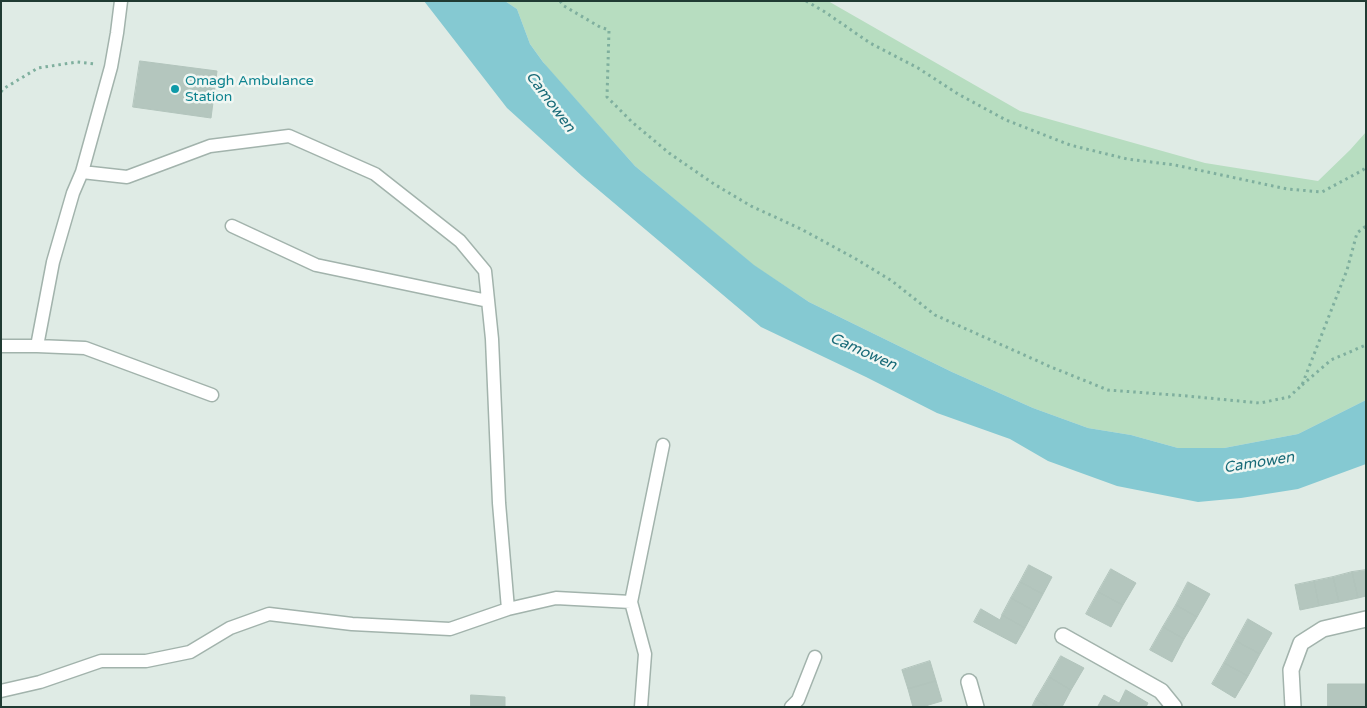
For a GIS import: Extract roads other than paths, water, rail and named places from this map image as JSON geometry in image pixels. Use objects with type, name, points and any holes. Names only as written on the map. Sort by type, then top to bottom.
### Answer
[{"type":"street","points":[[1293,707],[1291,670],[1302,643],[1323,629],[1366,619]]},
{"type":"street","points":[[1063,636],[1161,691],[1174,707]]},
{"type":"street","points":[[968,682],[976,707]]},
{"type":"lane","points":[[37,346],[54,262],[73,193],[82,172],[110,67],[121,1]]},
{"type":"lane","points":[[82,172],[128,177],[210,146],[289,136],[375,174],[460,241],[485,271],[492,339],[498,503],[508,609]]},
{"type":"lane","points":[[232,226],[316,265],[488,301]]},
{"type":"lane","points":[[1,346],[85,348],[212,396]]},
{"type":"lane","points":[[640,707],[645,654],[631,602],[663,445]]},
{"type":"lane","points":[[1,691],[40,682],[101,661],[146,661],[190,652],[230,628],[269,614],[352,624],[450,629],[508,609],[556,598],[631,602]]},
{"type":"lane","points":[[791,707],[798,700],[815,657]]},
{"type":"water","name":"Camowen","points":[[424,1],[505,1],[517,9],[530,44],[543,62],[635,166],[754,265],[809,302],[952,372],[1033,408],[1088,428],[1131,435],[1178,448],[1224,448],[1298,434],[1366,400],[1366,464],[1298,489],[1241,498],[1198,502],[1117,486],[1048,461],[1010,439],[937,413],[761,327],[582,176],[507,108]]},
{"type":"place","name":"Omagh Ambulance Station","points":[[175,89]]}]
